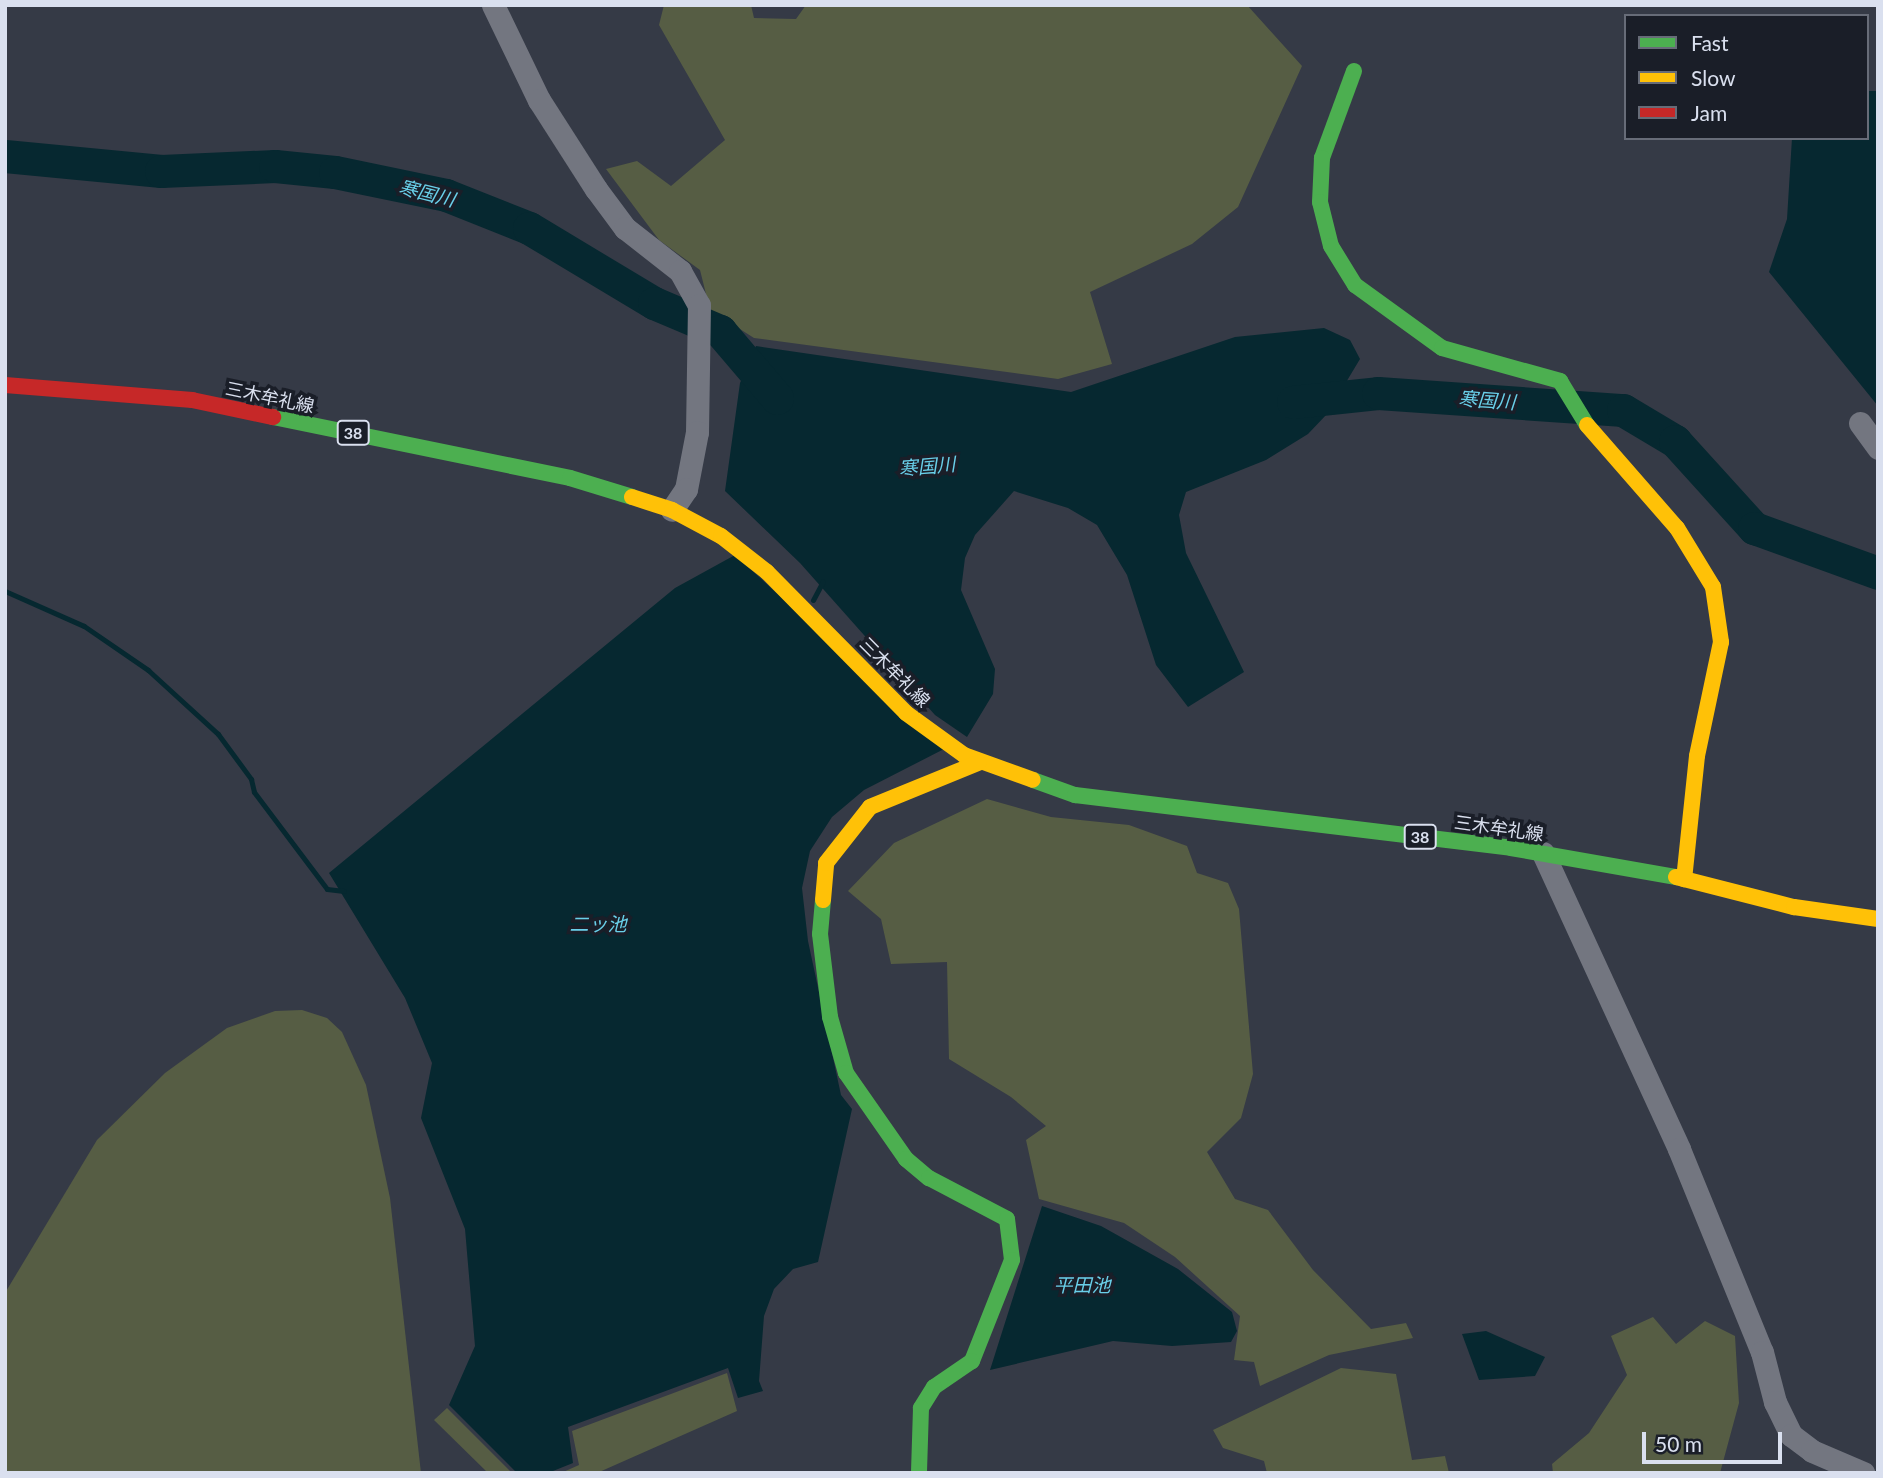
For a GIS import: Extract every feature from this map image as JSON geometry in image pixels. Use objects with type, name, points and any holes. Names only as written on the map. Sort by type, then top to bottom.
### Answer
[{"type":"main road","points":[[1354,71],[1322,158],[1320,202],[1331,246],[1355,285],[1442,348],[1560,381],[1590,430],[1677,528],[1713,587],[1721,642],[1697,757],[1684,880]]},
{"type":"main road","name":"三木牟礼線","points":[[5,385],[192,400],[570,478],[682,515],[720,536],[767,572],[906,713],[971,759],[1075,795],[1543,853],[1684,880],[1794,907],[1878,919]]},
{"type":"main road","points":[[919,1473],[921,1408],[934,1387],[972,1361],[1012,1260],[1007,1219],[929,1178],[906,1159],[871,1112],[846,1073],[830,1017],[820,934],[826,863],[870,807],[971,759]]},
{"type":"street","points":[[493,5],[539,100],[596,189],[625,228],[680,271],[699,305],[696,432],[682,515]]},
{"type":"street","points":[[1860,423],[1878,448]]},
{"type":"street","points":[[1543,853],[1679,1149],[1762,1352],[1774,1402],[1791,1435],[1812,1451],[1863,1473]]},
{"type":"green space","points":[[664,5],[751,5],[754,18],[796,19],[806,5],[1247,5],[1302,66],[1238,207],[1192,244],[1090,292],[1112,364],[1058,379],[754,338],[710,310],[700,270],[659,240],[606,169],[637,161],[671,186],[725,140],[659,25]]},
{"type":"green space","points":[[987,799],[1051,817],[1129,825],[1187,846],[1197,873],[1228,883],[1239,909],[1253,1074],[1241,1118],[1207,1152],[1235,1199],[1268,1210],[1313,1270],[1371,1329],[1406,1323],[1413,1338],[1329,1355],[1260,1386],[1254,1362],[1234,1360],[1240,1316],[1175,1257],[1124,1223],[1039,1199],[1026,1140],[1046,1126],[1011,1097],[949,1059],[947,962],[891,964],[881,919],[848,891],[894,843]]},
{"type":"green space","points":[[302,1010],[327,1018],[342,1032],[366,1085],[390,1198],[421,1473],[5,1473],[5,1293],[97,1140],[165,1073],[227,1028],[275,1011]]},
{"type":"green space","points":[[1653,1317],[1676,1344],[1705,1321],[1735,1336],[1739,1403],[1720,1473],[1553,1473],[1552,1464],[1589,1433],[1627,1375],[1611,1336]]},
{"type":"green space","points":[[1341,1368],[1396,1374],[1412,1460],[1445,1456],[1449,1473],[1267,1473],[1264,1461],[1223,1448],[1213,1430]]},
{"type":"green space","points":[[727,1373],[737,1411],[597,1473],[561,1473],[579,1465],[572,1431]]},
{"type":"green space","points":[[447,1408],[512,1473],[488,1473],[434,1420]]},
{"type":"water","points":[[1869,91],[1878,91],[1878,406],[1769,272],[1787,219],[1792,140],[1869,140]]},
{"type":"water","points":[[1324,328],[1350,340],[1360,359],[1327,414],[1308,434],[1266,460],[1186,492],[1179,515],[1186,553],[1244,672],[1188,707],[1156,665],[1127,575],[1097,525],[1068,508],[1014,491],[975,535],[965,558],[961,590],[995,669],[993,694],[967,737],[935,715],[800,563],[725,491],[740,383],[756,346],[1071,392],[1235,337]]},
{"type":"water","name":"二ッ池","points":[[735,555],[946,748],[864,790],[832,817],[810,851],[802,888],[808,941],[841,1095],[852,1109],[818,1262],[793,1269],[774,1289],[764,1316],[759,1381],[763,1391],[738,1398],[728,1368],[568,1427],[573,1463],[548,1473],[517,1473],[449,1405],[475,1346],[465,1229],[421,1118],[432,1063],[405,998],[329,873],[675,588]]},
{"type":"water","name":"平田池","points":[[1042,1206],[1101,1226],[1178,1269],[1232,1312],[1237,1331],[1231,1342],[1172,1346],[1113,1341],[990,1370]]},
{"type":"water","points":[[1486,1331],[1545,1357],[1535,1376],[1479,1380],[1462,1334]]},
{"type":"waterway","name":"寒国川","points":[[5,156],[161,171],[275,166],[335,172],[446,195],[529,228],[654,303],[720,331],[777,398]]},
{"type":"waterway","name":"寒国川","points":[[1293,402],[1378,393],[1623,410],[1675,441],[1754,528],[1878,573]]},
{"type":"waterway","points":[[813,600],[823,581]]},
{"type":"waterway","points":[[5,591],[84,626],[148,670],[218,734],[251,779],[254,792],[327,889],[344,891]]},
{"type":"traffic: fast","points":[[1354,71],[1322,158],[1320,202],[1331,246],[1355,285],[1442,348],[1560,381],[1587,425]]},
{"type":"traffic: fast","points":[[273,417],[570,478],[632,497]]},
{"type":"traffic: fast","points":[[1033,780],[1075,795],[1511,848],[1676,877]]},
{"type":"traffic: fast","points":[[823,900],[820,934],[830,1017],[846,1073],[906,1159],[929,1178],[1007,1219],[1012,1260],[972,1361],[934,1387],[921,1408],[919,1473]]},
{"type":"traffic: slow","points":[[1587,425],[1677,528],[1713,587],[1721,642],[1697,756],[1684,879]]},
{"type":"traffic: slow","points":[[632,497],[672,510],[721,536],[767,572],[906,713],[964,755],[1033,780]]},
{"type":"traffic: slow","points":[[823,900],[826,863],[870,807],[978,763]]},
{"type":"traffic: slow","points":[[1676,877],[1794,907],[1878,919]]},
{"type":"traffic: jam","points":[[5,385],[192,400],[273,417]]}]
